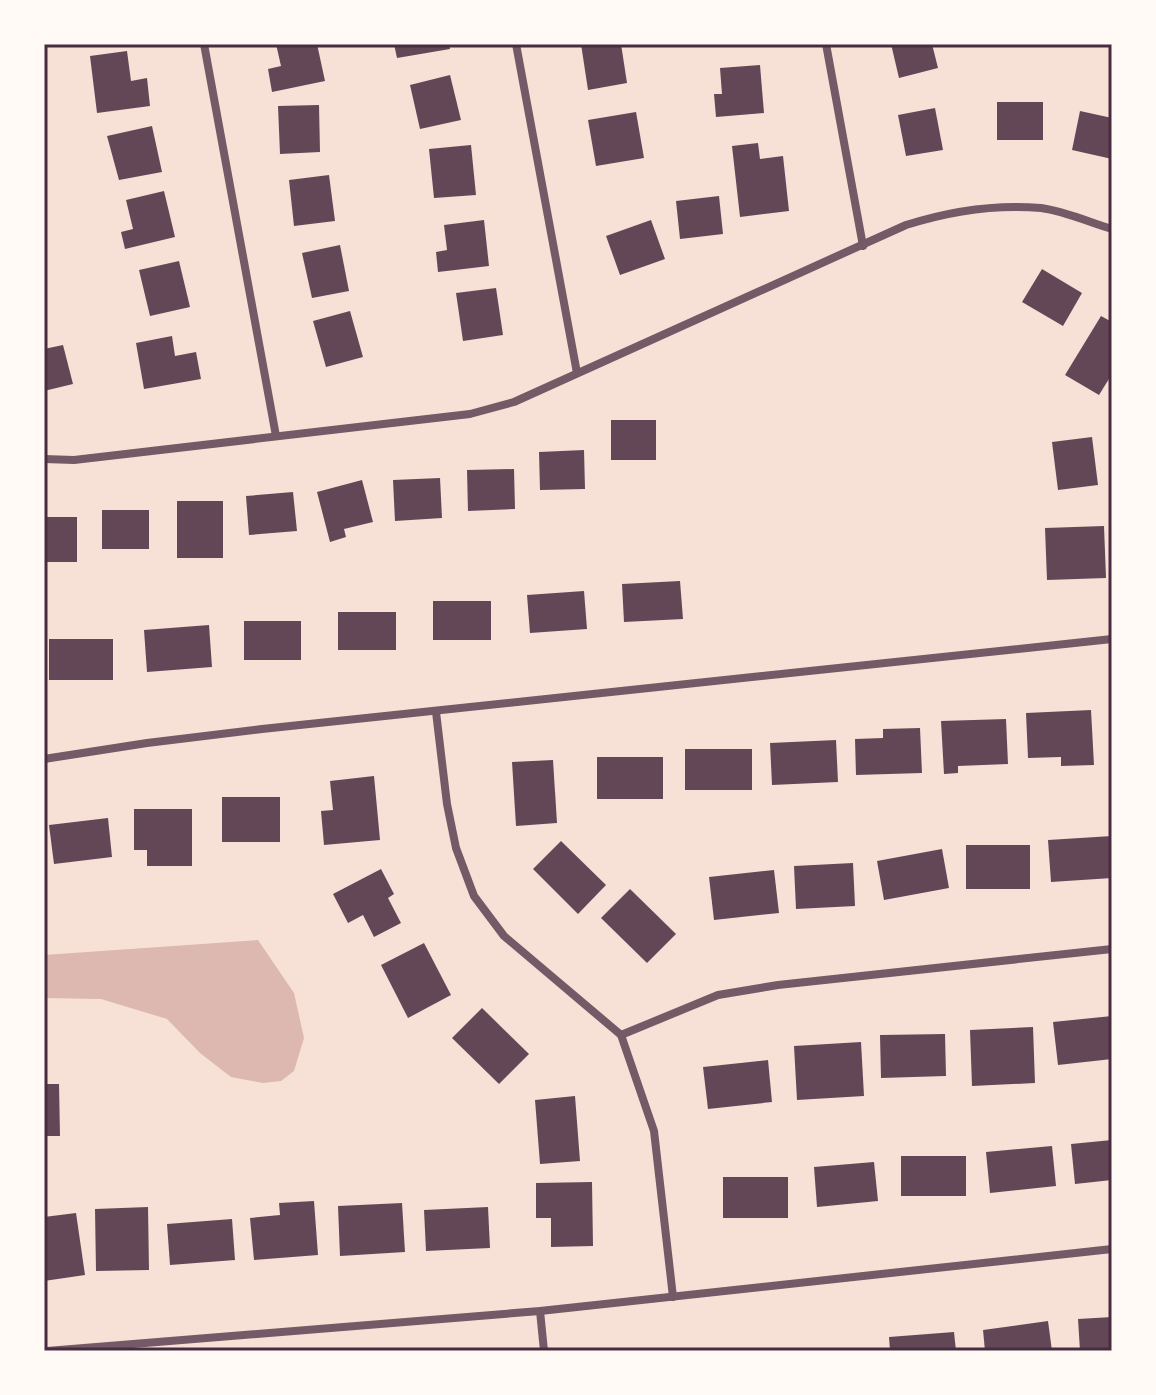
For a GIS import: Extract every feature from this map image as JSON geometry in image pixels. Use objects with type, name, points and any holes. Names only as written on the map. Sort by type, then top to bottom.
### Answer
[{"type":"street","points":[[204,44],[276,436]]},
{"type":"street","points":[[516,44],[577,373]]},
{"type":"street","points":[[826,44],[863,246]]},
{"type":"street","points":[[44,459],[74,460],[470,414],[514,402],[918,221],[941,214],[980,208],[1042,209],[1112,229]]},
{"type":"street","points":[[44,759],[147,743],[1112,639]]},
{"type":"street","points":[[436,712],[447,804],[456,848],[474,896],[504,936],[621,1035],[654,1131],[673,1297]]},
{"type":"street","points":[[621,1035],[718,995],[778,985],[1112,949]]},
{"type":"street","points":[[47,1351],[540,1311],[1112,1249]]},
{"type":"street","points":[[540,1311],[544,1351]]},
{"type":"shaded area","points":[[258,940],[294,993],[304,1038],[294,1071],[281,1081],[263,1083],[231,1077],[200,1053],[167,1019],[101,999],[44,998],[44,955]]},
{"type":"building","points":[[276,44],[317,44],[325,81],[272,92],[268,69],[281,66]]},
{"type":"building","points":[[394,44],[449,44],[450,49],[397,58]]},
{"type":"building","points":[[581,44],[621,44],[627,83],[588,90]]},
{"type":"building","points":[[891,44],[932,44],[938,68],[899,78]]},
{"type":"building","points":[[127,51],[131,81],[147,78],[150,106],[97,113],[90,56]]},
{"type":"building","points":[[760,65],[764,113],[716,117],[714,94],[722,94],[720,68]]},
{"type":"building","points":[[450,75],[461,120],[420,129],[410,85]]},
{"type":"building","points":[[997,102],[1043,102],[1043,140],[997,140]]},
{"type":"building","points":[[319,105],[320,152],[280,154],[278,106]]},
{"type":"building","points":[[935,108],[943,150],[906,156],[898,115]]},
{"type":"building","points":[[1080,111],[1112,118],[1112,159],[1072,150]]},
{"type":"building","points":[[636,112],[644,158],[596,166],[588,120]]},
{"type":"building","points":[[152,126],[162,172],[119,180],[107,136]]},
{"type":"building","points":[[758,143],[760,159],[783,156],[789,211],[740,217],[732,146]]},
{"type":"building","points":[[471,145],[476,195],[434,198],[429,149]]},
{"type":"building","points":[[329,175],[335,221],[294,226],[289,180]]},
{"type":"building","points":[[164,191],[175,237],[125,249],[121,232],[133,229],[126,200]]},
{"type":"building","points":[[719,196],[723,234],[680,239],[676,201]]},
{"type":"building","points":[[484,220],[489,266],[438,272],[436,252],[447,250],[444,225]]},
{"type":"building","points":[[651,220],[665,259],[620,275],[606,236]]},
{"type":"building","points":[[340,245],[349,291],[312,298],[302,253]]},
{"type":"building","points":[[179,261],[190,307],[150,316],[139,270]]},
{"type":"building","points":[[1042,269],[1082,293],[1063,326],[1022,302]]},
{"type":"building","points":[[496,288],[503,335],[463,341],[456,293]]},
{"type":"building","points":[[350,311],[363,357],[326,367],[313,321]]},
{"type":"building","points":[[1101,316],[1112,322],[1112,374],[1099,395],[1065,375]]},
{"type":"building","points":[[172,336],[175,356],[196,352],[201,379],[144,389],[136,343]]},
{"type":"building","points":[[63,345],[73,384],[44,391],[44,349]]},
{"type":"building","points":[[611,420],[656,420],[656,460],[611,460]]},
{"type":"building","points":[[1092,437],[1098,485],[1058,490],[1052,442]]},
{"type":"building","points":[[584,450],[585,489],[540,490],[539,452]]},
{"type":"building","points":[[514,469],[515,509],[468,511],[467,470]]},
{"type":"building","points":[[440,478],[442,518],[395,521],[393,480]]},
{"type":"building","points":[[362,480],[373,522],[344,529],[346,537],[330,542],[317,492]]},
{"type":"building","points":[[293,492],[297,531],[249,535],[246,496]]},
{"type":"building","points":[[177,501],[223,501],[223,558],[177,558]]},
{"type":"building","points":[[102,510],[149,510],[149,549],[102,549]]},
{"type":"building","points":[[44,517],[77,517],[77,562],[44,562]]},
{"type":"building","points":[[1104,526],[1106,578],[1047,580],[1045,528]]},
{"type":"building","points":[[680,581],[683,619],[624,622],[622,584]]},
{"type":"building","points":[[584,591],[587,629],[530,633],[527,595]]},
{"type":"building","points":[[433,601],[491,601],[491,640],[433,640]]},
{"type":"building","points":[[338,612],[396,612],[396,650],[338,650]]},
{"type":"building","points":[[244,621],[301,621],[301,660],[244,660]]},
{"type":"building","points":[[209,625],[212,667],[147,672],[144,630]]},
{"type":"building","points":[[49,639],[113,639],[113,680],[49,680]]},
{"type":"building","points":[[1091,710],[1094,765],[1061,766],[1061,757],[1028,758],[1026,713]]},
{"type":"building","points":[[1006,719],[1008,764],[958,766],[958,773],[944,774],[941,721]]},
{"type":"building","points":[[920,728],[922,773],[856,775],[855,739],[883,738],[883,729]]},
{"type":"building","points":[[836,740],[838,782],[772,785],[770,743]]},
{"type":"building","points":[[685,749],[752,749],[752,790],[685,790]]},
{"type":"building","points":[[597,757],[663,757],[663,799],[597,799]]},
{"type":"building","points":[[553,760],[557,823],[516,826],[512,762]]},
{"type":"building","points":[[374,776],[380,840],[324,845],[321,811],[333,810],[330,781]]},
{"type":"building","points":[[222,797],[280,797],[280,842],[222,842]]},
{"type":"building","points":[[134,809],[192,809],[192,866],[147,866],[147,850],[134,850]]},
{"type":"building","points":[[108,818],[112,857],[54,864],[49,825]]},
{"type":"building","points":[[1112,836],[1112,878],[1051,882],[1048,840]]},
{"type":"building","points":[[561,841],[606,885],[578,914],[533,869]]},
{"type":"building","points":[[966,845],[1030,845],[1030,889],[966,889]]},
{"type":"building","points":[[942,849],[949,888],[884,900],[877,861]]},
{"type":"building","points":[[853,863],[855,906],[796,909],[794,866]]},
{"type":"building","points":[[381,869],[394,894],[388,898],[401,923],[374,937],[363,915],[348,923],[333,894]]},
{"type":"building","points":[[774,870],[779,913],[714,920],[709,877]]},
{"type":"building","points":[[630,889],[676,934],[647,963],[601,918]]},
{"type":"building","points":[[424,943],[451,995],[408,1018],[381,965]]},
{"type":"building","points":[[482,1008],[529,1054],[499,1084],[452,1038]]},
{"type":"building","points":[[1112,1016],[1112,1059],[1058,1065],[1053,1022]]},
{"type":"building","points":[[1033,1027],[1035,1083],[972,1086],[970,1030]]},
{"type":"building","points":[[945,1034],[946,1076],[881,1078],[880,1035]]},
{"type":"building","points":[[861,1042],[864,1096],[797,1100],[794,1046]]},
{"type":"building","points":[[768,1060],[772,1102],[708,1109],[703,1067]]},
{"type":"building","points":[[44,1084],[59,1084],[60,1136],[44,1136]]},
{"type":"building","points":[[575,1096],[580,1161],[540,1164],[535,1100]]},
{"type":"building","points":[[1112,1140],[1112,1180],[1075,1184],[1071,1144]]},
{"type":"building","points":[[1052,1146],[1056,1186],[990,1193],[986,1152]]},
{"type":"building","points":[[901,1156],[966,1156],[966,1196],[901,1196]]},
{"type":"building","points":[[874,1162],[878,1201],[817,1207],[814,1167]]},
{"type":"building","points":[[723,1177],[788,1177],[788,1218],[723,1218]]},
{"type":"building","points":[[592,1182],[593,1246],[551,1247],[551,1218],[536,1218],[536,1183]]},
{"type":"building","points":[[314,1201],[318,1255],[254,1260],[250,1218],[280,1215],[279,1203]]},
{"type":"building","points":[[402,1203],[405,1252],[340,1256],[338,1206]]},
{"type":"building","points":[[148,1207],[149,1270],[96,1271],[95,1209]]},
{"type":"building","points":[[488,1207],[490,1248],[426,1251],[424,1210]]},
{"type":"building","points":[[76,1213],[85,1275],[44,1281],[44,1217]]},
{"type":"building","points":[[232,1219],[235,1260],[170,1265],[167,1224]]},
{"type":"building","points":[[1112,1317],[1112,1351],[1080,1351],[1078,1319]]},
{"type":"building","points":[[1048,1321],[1052,1351],[985,1351],[983,1330]]},
{"type":"building","points":[[954,1332],[956,1351],[890,1351],[889,1337]]}]
